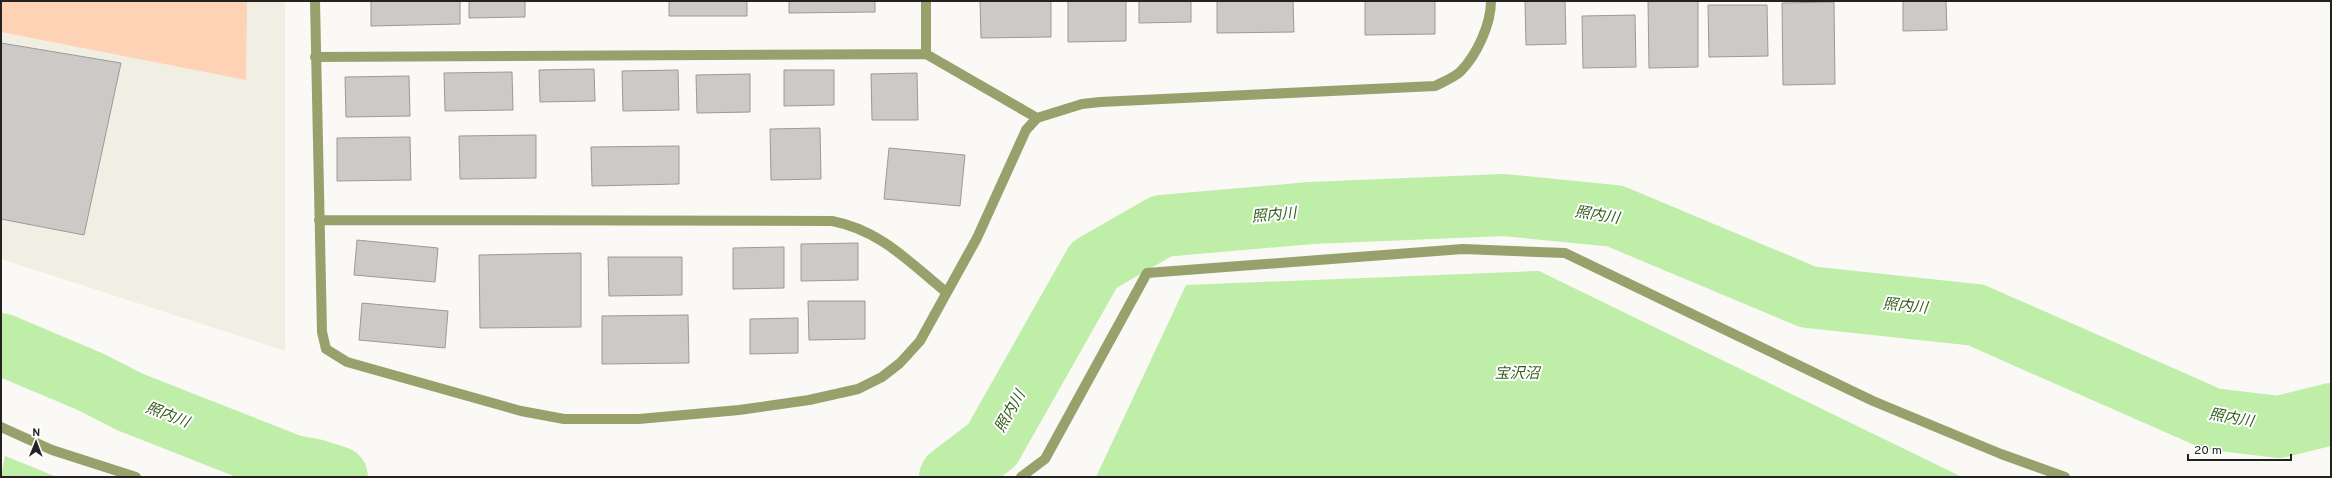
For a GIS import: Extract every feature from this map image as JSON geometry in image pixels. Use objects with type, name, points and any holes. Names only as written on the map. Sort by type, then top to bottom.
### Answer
[{"type":"street","points":[[315,1],[322,332],[326,349],[355,364],[521,412],[564,418],[639,419],[739,410],[809,400],[858,389],[882,377],[900,363],[920,341],[977,238],[1026,130],[1037,118],[1082,104],[1100,102],[1435,86],[1460,72],[1472,55],[1491,15],[1491,1]]},
{"type":"street","points":[[926,1],[926,54]]},
{"type":"street","points":[[315,57],[926,54],[1037,118]]},
{"type":"street","points":[[319,220],[832,221],[852,224],[898,250],[946,292]]},
{"type":"street","points":[[1021,477],[1045,459],[1147,272],[1463,249],[1565,253],[1873,401],[2002,454],[2065,477]]},
{"type":"street","points":[[1,427],[52,450],[136,477]]},
{"type":"shaded area","points":[[1,1],[285,1],[285,351],[1,259]]},
{"type":"shaded area","points":[[1,1],[247,1],[246,80],[1,32]]},
{"type":"water","name":"宝沢沼","points":[[1539,271],[1962,477],[1096,477],[1186,285]]},
{"type":"water","points":[[5,456],[57,477],[1,477]]},
{"type":"building","points":[[371,1],[460,1],[460,24],[371,26]]},
{"type":"building","points":[[469,1],[525,1],[525,17],[469,18]]},
{"type":"building","points":[[669,1],[747,1],[747,16],[669,16]]},
{"type":"building","points":[[789,1],[875,1],[875,12],[789,13]]},
{"type":"building","points":[[980,1],[1051,1],[1051,37],[981,38]]},
{"type":"building","points":[[1068,1],[1126,1],[1126,41],[1068,42]]},
{"type":"building","points":[[1139,1],[1191,1],[1191,22],[1139,23]]},
{"type":"building","points":[[1217,1],[1293,1],[1294,32],[1217,33]]},
{"type":"building","points":[[1365,1],[1435,1],[1435,34],[1365,35]]},
{"type":"building","points":[[1525,1],[1565,1],[1566,44],[1526,45]]},
{"type":"building","points":[[1648,1],[1698,1],[1698,67],[1649,68]]},
{"type":"building","points":[[1903,1],[1946,1],[1947,30],[1903,31]]},
{"type":"building","points":[[1834,2],[1835,84],[1783,85],[1782,3]]},
{"type":"building","points":[[1708,5],[1767,5],[1768,56],[1709,57]]},
{"type":"building","points":[[1635,15],[1636,67],[1583,68],[1582,16]]},
{"type":"building","points":[[1,43],[121,63],[84,235],[1,219]]},
{"type":"building","points":[[594,69],[595,101],[540,102],[539,70]]},
{"type":"building","points":[[678,70],[679,110],[623,111],[622,71]]},
{"type":"building","points":[[784,70],[834,70],[834,105],[784,106]]},
{"type":"building","points":[[512,72],[513,110],[445,111],[444,73]]},
{"type":"building","points":[[917,73],[918,120],[872,120],[871,74]]},
{"type":"building","points":[[750,74],[750,112],[697,113],[696,75]]},
{"type":"building","points":[[409,76],[410,116],[346,117],[345,77]]},
{"type":"building","points":[[820,128],[821,179],[771,180],[770,129]]},
{"type":"building","points":[[536,135],[536,178],[460,179],[459,136]]},
{"type":"building","points":[[410,137],[411,180],[337,181],[337,138]]},
{"type":"building","points":[[679,146],[679,184],[592,186],[591,147]]},
{"type":"building","points":[[889,148],[965,155],[960,206],[884,199]]},
{"type":"building","points":[[357,240],[438,248],[435,282],[354,275]]},
{"type":"building","points":[[858,243],[858,280],[801,281],[801,244]]},
{"type":"building","points":[[784,247],[784,288],[733,289],[733,248]]},
{"type":"building","points":[[581,253],[581,327],[480,328],[479,255]]},
{"type":"building","points":[[608,257],[682,257],[682,295],[609,296]]},
{"type":"building","points":[[808,301],[865,301],[865,339],[809,340]]},
{"type":"building","points":[[362,303],[448,311],[445,348],[359,340]]},
{"type":"building","points":[[688,315],[689,363],[602,364],[602,316]]},
{"type":"building","points":[[798,318],[798,353],[750,354],[750,319]]},
{"type":"waterway","name":"照内川","points":[[950,477],[992,445],[1094,265],[1162,226],[1311,213],[1504,205],[1615,216],[1808,297],[1976,315],[2212,419],[2279,427],[2331,414]]},
{"type":"waterway","name":"照内川","points":[[1,344],[91,382],[130,402],[293,466],[315,470],[337,477]]}]
